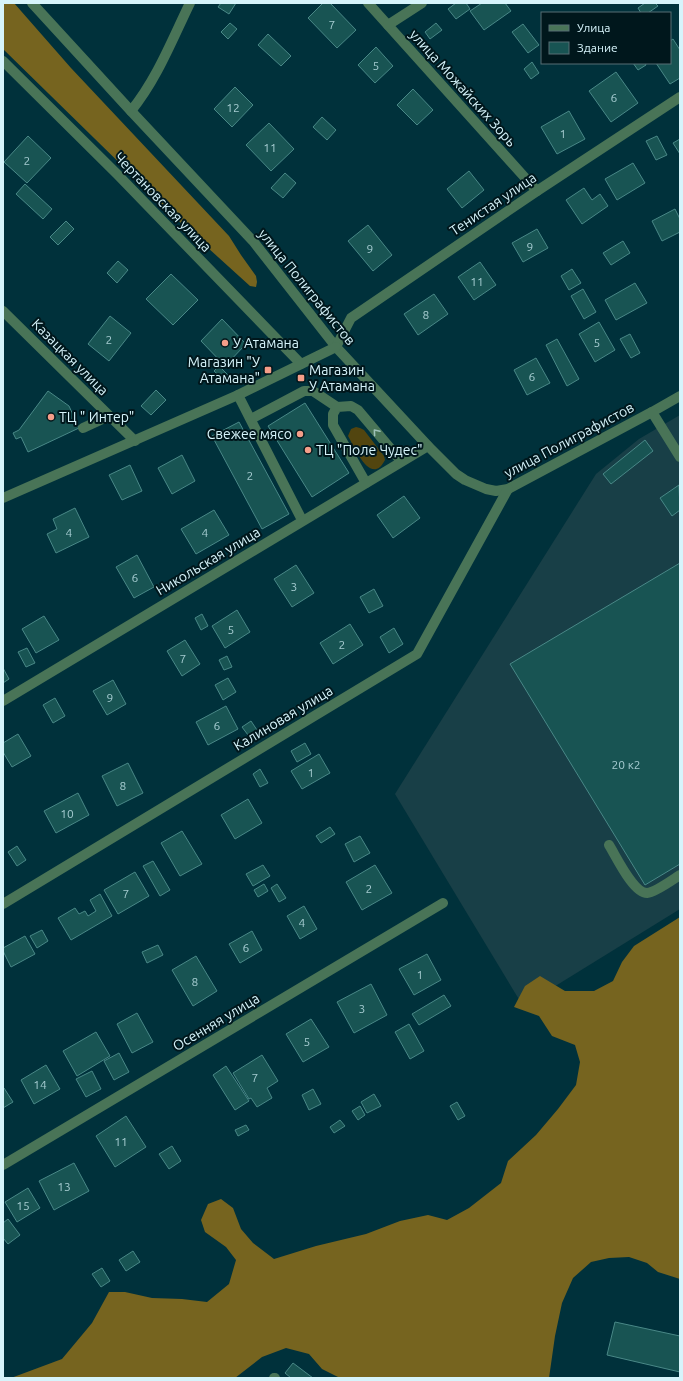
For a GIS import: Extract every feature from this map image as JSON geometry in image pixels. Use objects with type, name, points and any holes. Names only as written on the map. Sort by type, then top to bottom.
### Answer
[{"type":"street","name":"улица Полиграфистов","points":[[32,3],[253,241],[336,347],[428,446],[456,474],[465,480],[486,489],[496,491],[508,490],[680,396]]},
{"type":"street","points":[[131,111],[142,97],[156,73],[190,3]]},
{"type":"street","name":"улица Можайских Зорь","points":[[368,3],[537,191]]},
{"type":"street","points":[[388,25],[422,3]]},
{"type":"street","name":"Чертановская улица","points":[[3,61],[116,174],[301,364]]},
{"type":"street","name":"Тенистая улица","points":[[336,347],[351,318],[537,191],[680,97]]},
{"type":"street","name":"Казацкая улица","points":[[3,311],[135,441]]},
{"type":"street","points":[[3,498],[238,395],[336,347]]},
{"type":"street","points":[[251,419],[304,391],[313,391],[338,407],[351,406],[358,410],[401,461]]},
{"type":"street","points":[[238,395],[302,520]]},
{"type":"street","points":[[338,407],[333,414],[333,425],[366,483]]},
{"type":"street","points":[[652,412],[677,445],[680,457]]},
{"type":"street","points":[[83,428],[109,416]]},
{"type":"street","name":"Никольская улица","points":[[3,701],[302,520],[428,446]]},
{"type":"street","name":"Калиновая улица","points":[[3,904],[417,654],[508,490]]},
{"type":"street","points":[[609,845],[634,886],[640,891],[646,893],[653,891],[680,875]]},
{"type":"street","name":"Осенняя улица","points":[[3,1165],[443,903]]},
{"type":"shaded area","points":[[3,3],[14,3],[71,68],[229,236],[256,276],[256,287],[250,286],[186,228],[3,49]]},
{"type":"shaded area","points":[[680,415],[680,909],[523,1006],[395,794],[596,474],[639,439]]},
{"type":"shaded area","points":[[356,427],[364,430],[384,456],[385,460],[380,467],[374,469],[369,467],[359,456],[348,436],[351,429]]},
{"type":"shaded area","points":[[680,917],[680,1279],[658,1272],[647,1263],[629,1257],[609,1258],[591,1262],[573,1278],[562,1303],[555,1336],[549,1378],[340,1378],[322,1369],[309,1354],[286,1348],[262,1357],[235,1378],[11,1378],[62,1359],[92,1323],[109,1292],[125,1292],[152,1298],[207,1302],[229,1284],[236,1260],[226,1247],[205,1232],[201,1220],[208,1204],[221,1199],[233,1208],[241,1229],[253,1243],[274,1259],[316,1246],[366,1234],[400,1221],[428,1215],[447,1220],[469,1208],[501,1183],[508,1161],[536,1135],[576,1085],[580,1062],[575,1045],[552,1036],[539,1016],[514,1007],[525,986],[540,976],[565,991],[594,991],[613,981],[622,962],[634,946]]},
{"type":"building","points":[[221,3],[236,3],[229,14],[218,7]]},
{"type":"building","points":[[323,3],[330,3],[356,30],[337,48],[308,18]]},
{"type":"building","points":[[456,3],[466,3],[470,9],[456,19],[448,9]]},
{"type":"building","points":[[482,3],[505,3],[511,11],[484,30],[470,11]]},
{"type":"building","points":[[645,3],[655,3],[658,6],[649,12],[640,12],[638,8]]},
{"type":"building","points":[[230,23],[237,29],[228,39],[221,32]]},
{"type":"building","points":[[436,23],[442,30],[430,39],[425,32]]},
{"type":"building","points":[[523,24],[539,45],[528,53],[512,32]]},
{"type":"building","points":[[268,34],[291,56],[281,66],[258,45]]},
{"type":"building","points":[[673,39],[680,50],[680,78],[670,84],[657,64],[671,64],[671,40]]},
{"type":"building","points":[[376,47],[393,66],[375,83],[358,65]]},
{"type":"building","points":[[532,62],[539,73],[531,79],[524,69]]},
{"type":"building","points":[[634,64],[646,64],[646,65],[638,70]]},
{"type":"building","points":[[616,72],[638,103],[611,122],[589,91]]},
{"type":"building","points":[[235,87],[253,105],[232,127],[214,109]]},
{"type":"building","points":[[413,89],[433,110],[417,125],[397,105]]},
{"type":"building","points":[[569,111],[585,139],[557,154],[541,127]]},
{"type":"building","points":[[322,117],[336,130],[327,140],[313,127]]},
{"type":"building","points":[[269,123],[294,149],[271,171],[246,145]]},
{"type":"building","points":[[28,136],[51,158],[27,183],[4,162]]},
{"type":"building","points":[[657,136],[667,155],[656,160],[646,141]]},
{"type":"building","points":[[680,139],[680,154],[673,143]]},
{"type":"building","points":[[633,163],[645,183],[617,200],[605,179]]},
{"type":"building","points":[[469,171],[484,190],[462,208],[447,189]]},
{"type":"building","points":[[285,173],[296,183],[283,198],[271,188]]},
{"type":"building","points":[[25,184],[52,209],[43,219],[16,194]]},
{"type":"building","points":[[584,188],[592,200],[600,194],[608,206],[582,224],[566,200]]},
{"type":"building","points":[[675,209],[680,219],[680,232],[662,241],[652,221]]},
{"type":"building","points":[[66,221],[74,229],[58,245],[50,237]]},
{"type":"building","points":[[368,225],[392,255],[373,271],[348,241]]},
{"type":"building","points":[[537,229],[548,248],[523,262],[512,243]]},
{"type":"building","points":[[623,241],[630,253],[611,265],[603,253]]},
{"type":"building","points":[[118,261],[128,270],[117,283],[107,273]]},
{"type":"building","points":[[480,262],[496,285],[474,300],[458,277]]},
{"type":"building","points":[[572,269],[581,283],[569,290],[561,276]]},
{"type":"building","points":[[171,274],[198,300],[173,325],[146,299]]},
{"type":"building","points":[[635,283],[647,303],[616,320],[605,300]]},
{"type":"building","points":[[583,289],[596,312],[584,319],[571,296]]},
{"type":"building","points":[[434,294],[448,314],[418,335],[404,314]]},
{"type":"building","points":[[110,316],[131,333],[109,361],[88,344]]},
{"type":"building","points":[[222,319],[246,344],[225,366],[201,341]]},
{"type":"building","points":[[599,322],[615,350],[595,362],[579,334]]},
{"type":"building","points":[[630,334],[640,353],[631,358],[620,339]]},
{"type":"building","points":[[557,339],[579,379],[567,386],[546,345]]},
{"type":"building","points":[[536,358],[550,383],[527,395],[514,370]]},
{"type":"building","points":[[219,366],[228,375],[224,380],[214,371]]},
{"type":"building","points":[[156,390],[166,400],[151,415],[141,406]]},
{"type":"building","name":"ТЦ \" Интер\"","points":[[48,391],[69,406],[79,428],[28,452],[21,437],[16,439],[13,433],[19,430]]},
{"type":"building","name":"ТЦ \"Поле Чудес\"","points":[[305,403],[349,473],[312,497],[268,426]]},
{"type":"building","points":[[239,422],[289,514],[262,529],[212,436]]},
{"type":"building","points":[[645,440],[653,451],[611,484],[603,474]]},
{"type":"building","points":[[182,455],[195,481],[172,494],[158,468]]},
{"type":"building","points":[[130,465],[142,491],[122,500],[109,475]]},
{"type":"building","points":[[679,485],[680,510],[672,516],[660,498]]},
{"type":"building","points":[[404,496],[420,518],[393,538],[377,515]]},
{"type":"building","points":[[75,508],[89,537],[56,553],[47,534],[57,529],[53,519]]},
{"type":"building","points":[[214,510],[229,535],[196,554],[181,529]]},
{"type":"building","points":[[137,555],[154,587],[134,598],[116,567]]},
{"type":"building","points":[[680,563],[680,864],[645,885],[510,664]]},
{"type":"building","points":[[296,565],[314,593],[292,607],[274,579]]},
{"type":"building","points":[[374,589],[383,606],[369,613],[360,597]]},
{"type":"building","points":[[237,610],[250,632],[225,648],[212,626]]},
{"type":"building","points":[[202,614],[208,626],[201,630],[195,618]]},
{"type":"building","points":[[44,616],[59,640],[36,653],[22,629]]},
{"type":"building","points":[[350,624],[363,645],[333,664],[320,643]]},
{"type":"building","points":[[394,628],[403,644],[389,653],[380,637]]},
{"type":"building","points":[[185,640],[200,664],[182,676],[167,651]]},
{"type":"building","points":[[27,648],[35,663],[26,667],[18,652]]},
{"type":"building","points":[[227,656],[232,667],[224,670],[219,660]]},
{"type":"building","points":[[3,668],[9,679],[3,683]]},
{"type":"building","points":[[228,678],[236,692],[223,700],[215,685]]},
{"type":"building","points":[[113,680],[126,704],[107,715],[93,691]]},
{"type":"building","points":[[55,698],[65,716],[53,723],[43,705]]},
{"type":"building","points":[[226,706],[238,729],[208,745],[196,722]]},
{"type":"building","points":[[251,721],[259,733],[251,739],[242,727]]},
{"type":"building","points":[[18,734],[31,756],[12,767],[3,752],[3,743]]},
{"type":"building","points":[[305,743],[311,754],[297,762],[291,751]]},
{"type":"building","points":[[319,754],[330,773],[302,789],[291,771]]},
{"type":"building","points":[[128,763],[143,793],[117,806],[102,776]]},
{"type":"building","points":[[260,769],[268,783],[260,787],[253,774]]},
{"type":"building","points":[[78,793],[89,815],[56,833],[44,811]]},
{"type":"building","points":[[248,799],[262,823],[235,839],[221,815]]},
{"type":"building","points":[[330,827],[335,834],[321,843],[316,836]]},
{"type":"building","points":[[182,831],[202,864],[180,876],[161,843]]},
{"type":"building","points":[[360,836],[370,853],[354,862],[345,844]]},
{"type":"building","points":[[17,846],[26,860],[17,866],[8,852]]},
{"type":"building","points":[[153,861],[170,890],[160,896],[143,866]]},
{"type":"building","points":[[263,865],[270,876],[253,886],[246,874]]},
{"type":"building","points":[[375,865],[392,893],[362,910],[346,882]]},
{"type":"building","points":[[135,872],[149,896],[118,914],[104,890]]},
{"type":"building","points":[[264,884],[268,891],[258,897],[254,890]]},
{"type":"building","points":[[277,884],[286,898],[279,902],[271,888]]},
{"type":"building","points":[[100,894],[112,916],[71,940],[58,918],[75,908],[79,914],[85,911],[88,916],[96,911],[90,900]]},
{"type":"building","points":[[304,906],[317,929],[300,939],[287,916]]},
{"type":"building","points":[[42,930],[48,941],[37,948],[30,936]]},
{"type":"building","points":[[252,931],[262,950],[240,963],[229,944]]},
{"type":"building","points":[[25,936],[35,954],[11,967],[3,948]]},
{"type":"building","points":[[158,945],[163,955],[147,963],[142,952]]},
{"type":"building","points":[[427,954],[441,980],[414,995],[399,969]]},
{"type":"building","points":[[196,956],[217,991],[193,1006],[172,970]]},
{"type":"building","points":[[371,984],[387,1015],[354,1033],[337,1002]]},
{"type":"building","points":[[444,995],[451,1006],[419,1025],[412,1014]]},
{"type":"building","points":[[137,1013],[153,1042],[132,1053],[117,1024]]},
{"type":"building","points":[[311,1019],[329,1047],[303,1062],[286,1034]]},
{"type":"building","points":[[409,1024],[424,1051],[410,1059],[395,1032]]},
{"type":"building","points":[[96,1032],[110,1056],[77,1076],[63,1051]]},
{"type":"building","points":[[119,1053],[129,1072],[114,1080],[104,1061]]},
{"type":"building","points":[[262,1055],[278,1081],[267,1088],[272,1098],[257,1107],[251,1098],[249,1099],[233,1073]]},
{"type":"building","points":[[46,1065],[60,1089],[34,1104],[21,1080]]},
{"type":"building","points":[[226,1066],[249,1101],[235,1110],[213,1075]]},
{"type":"building","points":[[92,1071],[101,1089],[86,1097],[76,1079]]},
{"type":"building","points":[[4,1088],[13,1102],[3,1108],[3,1089]]},
{"type":"building","points":[[313,1089],[321,1104],[309,1110],[302,1095]]},
{"type":"building","points":[[374,1094],[381,1106],[367,1113],[361,1102]]},
{"type":"building","points":[[457,1102],[465,1116],[458,1120],[450,1106]]},
{"type":"building","points":[[360,1106],[365,1115],[358,1120],[352,1111]]},
{"type":"building","points":[[126,1116],[146,1147],[115,1167],[96,1136]]},
{"type":"building","points":[[340,1120],[345,1126],[334,1133],[330,1127]]},
{"type":"building","points":[[246,1125],[249,1130],[238,1136],[235,1130]]},
{"type":"building","points":[[172,1146],[181,1161],[169,1169],[159,1154]]},
{"type":"building","points":[[74,1163],[89,1191],[54,1210],[39,1181]]},
{"type":"building","points":[[28,1188],[40,1208],[17,1222],[5,1202]]},
{"type":"building","points":[[8,1219],[20,1235],[8,1244],[3,1238],[3,1223]]},
{"type":"building","points":[[133,1251],[140,1262],[126,1271],[119,1260]]},
{"type":"building","points":[[102,1268],[110,1281],[101,1287],[92,1274]]},
{"type":"building","points":[[615,1322],[680,1336],[680,1372],[607,1355]]},
{"type":"building","points":[[293,1363],[313,1378],[291,1378],[285,1373]]},
{"type":"place","name":"У Атамана","points":[[225,343]]},
{"type":"place","name":"Магазин \"У Атамана\"","points":[[268,370]]},
{"type":"place","name":"Магазин У Атамана","points":[[301,378]]},
{"type":"place","name":"ТЦ \" Интер\"","points":[[51,417]]},
{"type":"place","name":"Свежее мясо","points":[[300,434]]},
{"type":"place","name":"ТЦ \"Поле Чудес\"","points":[[308,450]]}]
